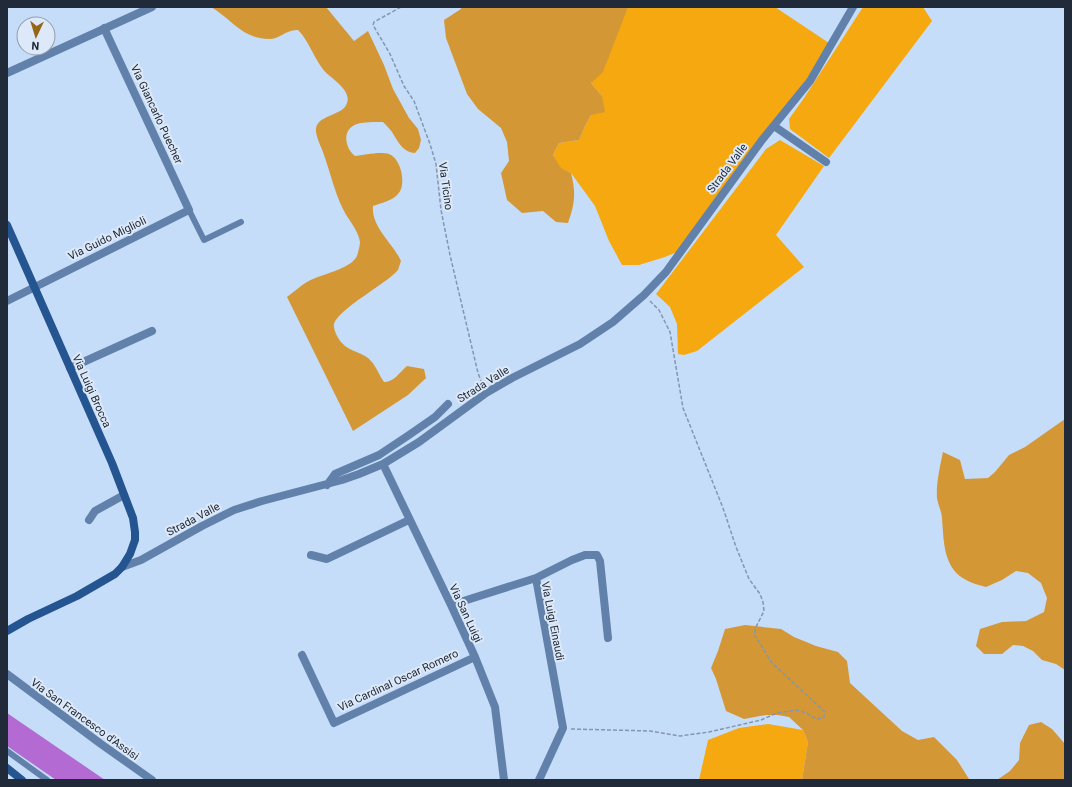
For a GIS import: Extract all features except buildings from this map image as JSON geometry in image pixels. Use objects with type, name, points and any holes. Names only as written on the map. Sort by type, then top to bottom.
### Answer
[{"type":"street","points":[[7,73],[152,7]]},
{"type":"street","name":"Strada Valle","points":[[7,631],[28,619],[77,596],[115,574],[122,567],[141,560],[234,510],[262,501],[327,485],[383,464],[419,442],[486,393],[512,378],[592,338],[644,296],[669,267],[743,165],[810,81],[853,7]]},
{"type":"street","name":"Via Giancarlo Puecher","points":[[104,28],[190,210]]},
{"type":"street","points":[[774,126],[826,162]]},
{"type":"street","name":"Via Guido Miglioli","points":[[7,301],[190,210]]},
{"type":"street","name":"Via Luigi Brocca","points":[[7,225],[112,463],[133,518],[135,540],[122,567]]},
{"type":"street","points":[[70,368],[152,331]]},
{"type":"street","points":[[327,485],[335,474],[378,455],[435,417],[448,404]]},
{"type":"street","name":"Via San Luigi","points":[[383,464],[475,657],[495,707],[504,780]]},
{"type":"street","points":[[89,520],[96,511],[124,495]]},
{"type":"street","points":[[311,556],[327,559],[410,520]]},
{"type":"street","points":[[536,578],[585,555],[597,555],[600,561],[608,638]]},
{"type":"street","name":"Via Luigi Einaudi","points":[[451,605],[536,578],[563,728]]},
{"type":"street","name":"Via Cardinal Oscar Romero","points":[[302,655],[334,723],[475,657]]},
{"type":"street","name":"Via San Francesco d'Assisi","points":[[7,674],[100,744],[152,780]]},
{"type":"street","points":[[539,780],[563,728]]},
{"type":"street","points":[[7,768],[22,780]]},
{"type":"lane","points":[[190,210],[204,240],[241,222]]},
{"type":"lane","points":[[7,751],[48,780]]},
{"type":"path","name":"Via Ticino","points":[[401,7],[374,22],[373,25],[390,54],[404,86],[414,101],[430,144],[436,164],[441,210],[450,255],[478,373],[486,393]]},
{"type":"path","points":[[563,728],[650,731],[680,736],[709,732],[761,720],[777,713],[796,710],[807,713],[818,719],[824,717],[825,712],[772,663],[754,634],[764,611],[763,602],[760,594],[749,579],[736,547],[723,508],[683,408],[670,332],[659,310],[644,296]]},
{"type":"shaded area","points":[[211,7],[326,7],[354,41],[368,31],[384,65],[393,89],[409,118],[418,129],[421,140],[419,148],[415,153],[407,151],[383,122],[366,122],[352,126],[346,138],[351,152],[355,156],[386,153],[393,156],[397,161],[402,178],[401,190],[390,200],[373,206],[373,214],[379,228],[401,261],[398,270],[392,276],[353,304],[337,318],[334,324],[335,331],[345,346],[371,361],[384,382],[393,379],[407,366],[424,369],[426,378],[408,395],[353,431],[287,297],[307,282],[348,265],[357,256],[360,243],[359,237],[340,203],[316,132],[319,122],[344,108],[348,98],[343,88],[322,68],[298,30],[290,31],[273,39],[252,36],[238,28]]},
{"type":"shaded area","points":[[461,7],[628,7],[603,72],[591,83],[602,96],[605,112],[591,115],[579,140],[559,143],[553,155],[561,168],[571,173],[573,180],[574,198],[568,223],[556,222],[543,211],[522,213],[507,200],[501,173],[509,161],[507,142],[501,128],[478,109],[467,94],[446,38],[444,20],[461,9]]},
{"type":"shaded area","points":[[628,7],[775,7],[829,43],[808,77],[677,252],[639,265],[622,265],[609,241],[595,206],[571,173],[560,168],[553,155],[559,143],[579,140],[586,124],[602,96],[591,83]]},
{"type":"shaded area","points":[[863,7],[923,7],[932,21],[829,158],[790,129],[789,119]]},
{"type":"shaded area","points":[[780,140],[824,166],[776,235],[804,267],[697,351],[684,355],[678,354],[677,324],[670,307],[656,294],[766,149]]},
{"type":"shaded area","points":[[1065,419],[1065,670],[1056,664],[1042,660],[1033,651],[1023,646],[1013,645],[1002,654],[984,654],[976,646],[980,629],[1002,622],[1026,621],[1044,612],[1047,598],[1041,583],[1028,573],[1016,571],[1002,580],[986,587],[970,582],[960,576],[954,570],[946,554],[943,537],[942,516],[937,493],[938,475],[943,452],[960,460],[965,479],[988,478],[1009,455],[1025,447]]},
{"type":"shaded area","points":[[745,625],[781,629],[794,637],[816,646],[838,652],[847,661],[850,683],[902,731],[918,740],[934,737],[957,760],[969,779],[974,780],[802,780],[808,742],[803,730],[789,717],[766,715],[744,719],[726,711],[711,668],[725,629]]},
{"type":"shaded area","points":[[7,713],[105,780],[56,780],[7,746]]},
{"type":"shaded area","points":[[1041,722],[1052,729],[1065,744],[1065,780],[997,780],[1010,771],[1019,760],[1020,743],[1029,725]]},
{"type":"shaded area","points":[[768,724],[803,730],[808,742],[802,780],[699,780],[708,740],[739,728]]}]
